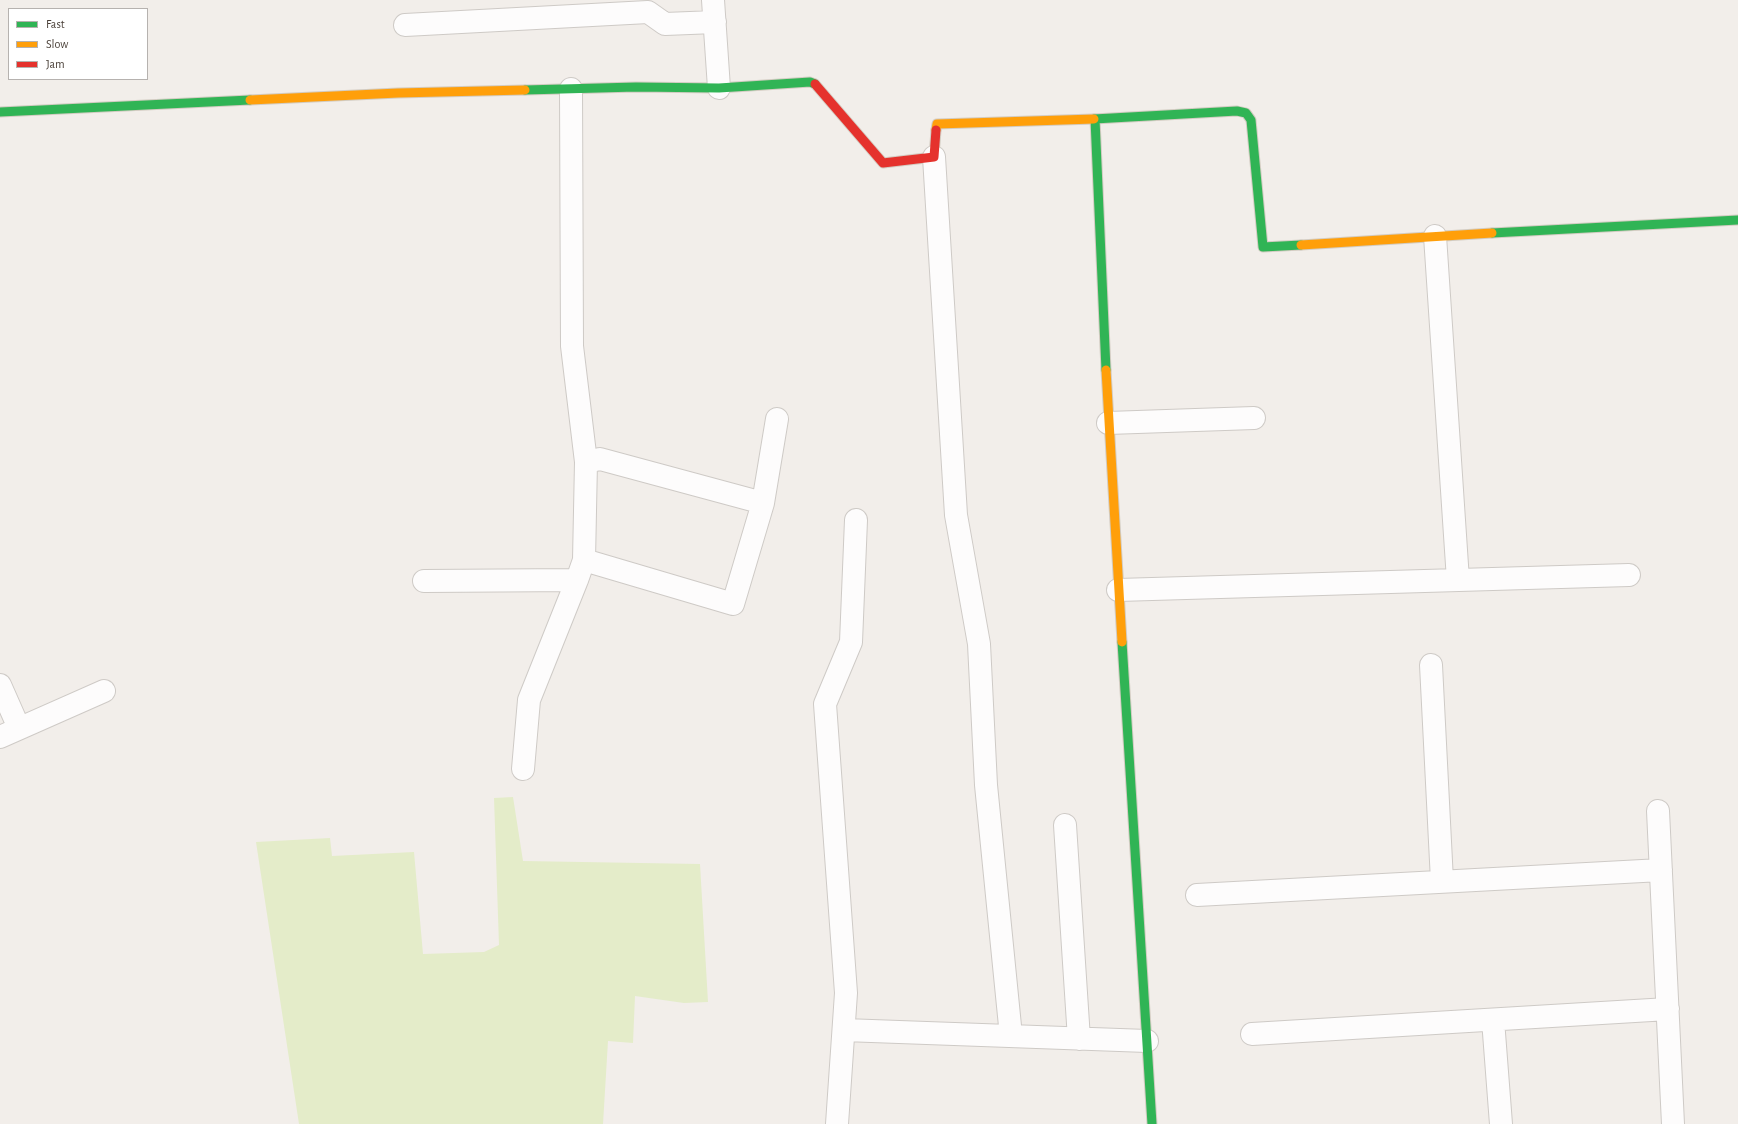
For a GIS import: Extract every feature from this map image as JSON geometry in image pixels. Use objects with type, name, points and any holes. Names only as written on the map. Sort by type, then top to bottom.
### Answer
[{"type":"street","points":[[713,0],[719,88]]},
{"type":"street","points":[[405,25],[648,12],[665,24],[715,22]]},
{"type":"street","points":[[0,112],[398,93],[571,89],[719,88],[810,82],[817,85],[847,124],[883,162],[934,157]]},
{"type":"street","points":[[523,769],[529,700],[584,560],[586,462],[572,346],[571,89]]},
{"type":"street","points":[[1010,1036],[986,785],[979,644],[956,515],[934,157],[937,124],[1095,119],[1237,111],[1246,113],[1251,120],[1263,248],[1435,236],[1738,220]]},
{"type":"street","points":[[1095,119],[1108,423],[1152,1124]]},
{"type":"street","points":[[1435,236],[1458,580]]},
{"type":"street","points":[[1108,423],[1254,418]]},
{"type":"street","points":[[584,560],[733,604],[763,503],[777,419]]},
{"type":"street","points":[[586,462],[600,459],[763,503]]},
{"type":"street","points":[[837,1124],[846,993],[825,704],[851,642],[856,520]]},
{"type":"street","points":[[1118,590],[1628,575]]},
{"type":"street","points":[[424,581],[577,580]]},
{"type":"street","points":[[1431,665],[1442,881]]},
{"type":"street","points":[[0,685],[10,733],[104,691]]},
{"type":"street","points":[[1658,811],[1673,1124]]},
{"type":"street","points":[[1065,825],[1079,1039]]},
{"type":"street","points":[[1197,895],[1661,870]]},
{"type":"street","points":[[1252,1034],[1668,1009]]},
{"type":"street","points":[[1493,1020],[1501,1124]]},
{"type":"street","points":[[844,1030],[1147,1041]]},
{"type":"green space","points":[[513,797],[523,861],[700,864],[708,1002],[684,1003],[635,996],[633,1043],[608,1041],[603,1124],[299,1124],[256,842],[330,838],[332,856],[414,852],[423,954],[484,952],[499,945],[494,798]]},
{"type":"traffic: fast","points":[[525,90],[636,87],[719,88],[810,82],[815,84]]},
{"type":"traffic: fast","points":[[0,112],[250,100]]},
{"type":"traffic: fast","points":[[1094,119],[1237,111],[1246,113],[1251,120],[1263,247],[1301,245]]},
{"type":"traffic: fast","points":[[1095,119],[1106,370]]},
{"type":"traffic: fast","points":[[1492,233],[1738,220]]},
{"type":"traffic: fast","points":[[1122,642],[1152,1124]]},
{"type":"traffic: slow","points":[[250,100],[398,93],[525,90]]},
{"type":"traffic: slow","points":[[936,130],[937,124],[1094,119]]},
{"type":"traffic: slow","points":[[1301,245],[1492,233]]},
{"type":"traffic: slow","points":[[1106,370],[1122,642]]},
{"type":"traffic: jam","points":[[815,84],[883,163],[934,157],[936,130]]}]
